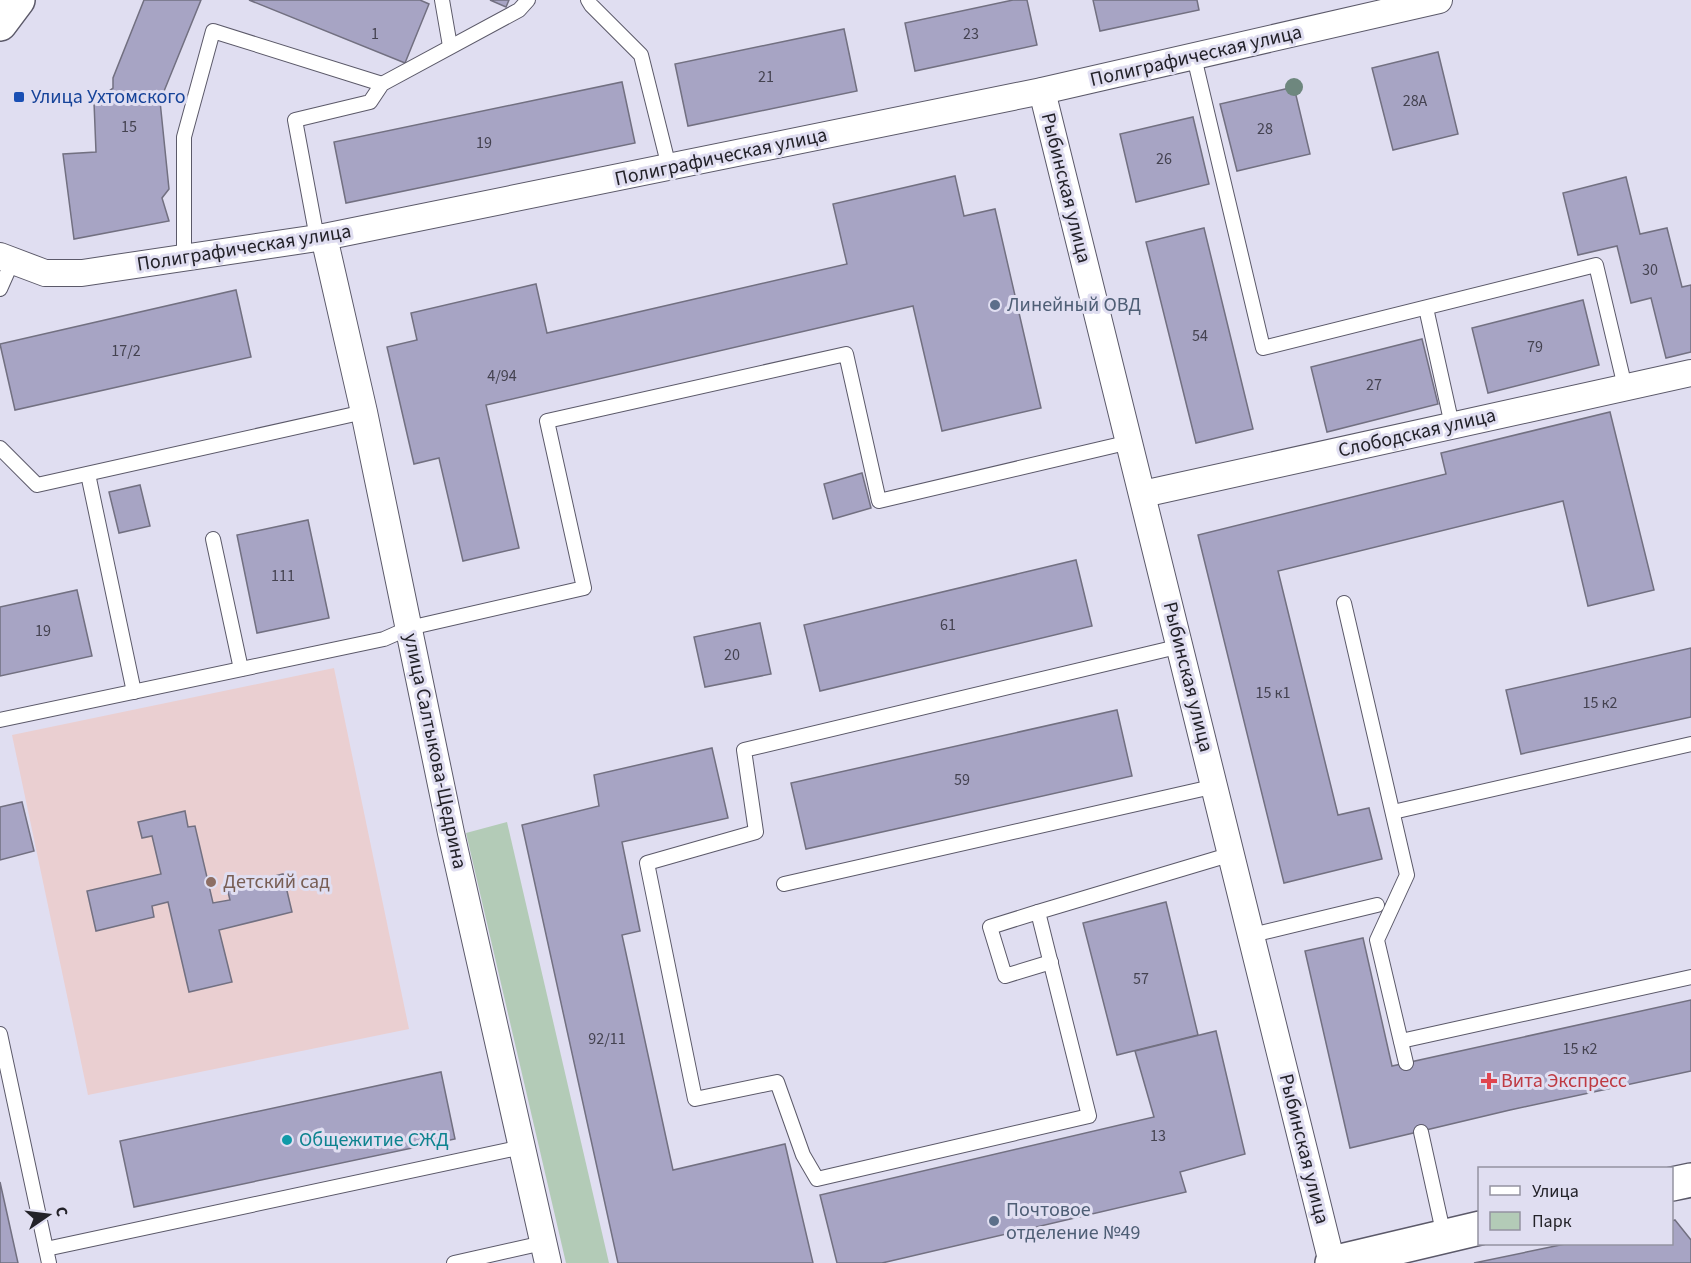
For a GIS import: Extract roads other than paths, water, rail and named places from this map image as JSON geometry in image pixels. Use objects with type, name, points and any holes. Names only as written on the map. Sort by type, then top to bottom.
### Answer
[{"type":"main road","points":[[0,24],[18,0]]},
{"type":"main road","points":[[1673,1184],[1691,1180]]},
{"type":"main road","points":[[1332,1263],[1478,1228]]},
{"type":"street","name":"Полиграфическая улица","points":[[6,259],[45,273],[82,273],[320,238],[1042,91],[1439,0]]},
{"type":"street","name":"Рыбинская улица","points":[[1042,91],[1216,786],[1332,1263]]},
{"type":"street","name":"улица Салтыкова-Щедрина","points":[[320,238],[364,412],[451,833],[545,1253]]},
{"type":"street","name":"Слободская улица","points":[[1143,494],[1691,373]]},
{"type":"lane","points":[[442,0],[450,46]]},
{"type":"lane","points":[[320,238],[295,120],[370,102],[382,84],[519,10],[528,0]]},
{"type":"lane","points":[[588,0],[641,55],[669,167]]},
{"type":"lane","points":[[184,259],[184,137],[213,31],[382,84]]},
{"type":"lane","points":[[1194,57],[1263,348],[1596,265],[1625,387]]},
{"type":"lane","points":[[0,290],[6,259]]},
{"type":"lane","points":[[1426,308],[1452,425]]},
{"type":"lane","points":[[0,720],[384,639],[409,627],[584,588],[547,421],[846,354],[879,501],[1130,442]]},
{"type":"lane","points":[[0,448],[37,485],[364,412]]},
{"type":"lane","points":[[88,474],[134,692]]},
{"type":"lane","points":[[213,539],[241,669]]},
{"type":"lane","points":[[1344,603],[1407,875],[1377,940],[1406,1063]]},
{"type":"lane","points":[[1038,912],[1089,1116],[818,1179],[803,1155],[777,1082],[695,1099],[647,863],[756,832],[744,750],[1181,646]]},
{"type":"lane","points":[[1393,812],[1691,744]]},
{"type":"lane","points":[[784,884],[1216,786]]},
{"type":"lane","points":[[1051,962],[1005,976],[990,927],[1232,854]]},
{"type":"lane","points":[[1252,935],[1377,905]]},
{"type":"lane","points":[[1401,1041],[1691,977]]},
{"type":"lane","points":[[0,1034],[47,1256],[522,1147]]},
{"type":"lane","points":[[1421,1132],[1444,1236]]},
{"type":"lane","points":[[454,1263],[545,1253]]},
{"type":"place","name":"Улица Ухтомского","points":[[19,97]]},
{"type":"place","name":"Линейный ОВД","points":[[995,305]]},
{"type":"place","name":"Детский сад","points":[[211,882]]},
{"type":"place","name":"Вита Экспресс","points":[[1489,1081]]},
{"type":"place","name":"Общежитие СЖД","points":[[287,1140]]},
{"type":"place","name":"Почтовое отделение №49","points":[[994,1221]]}]
